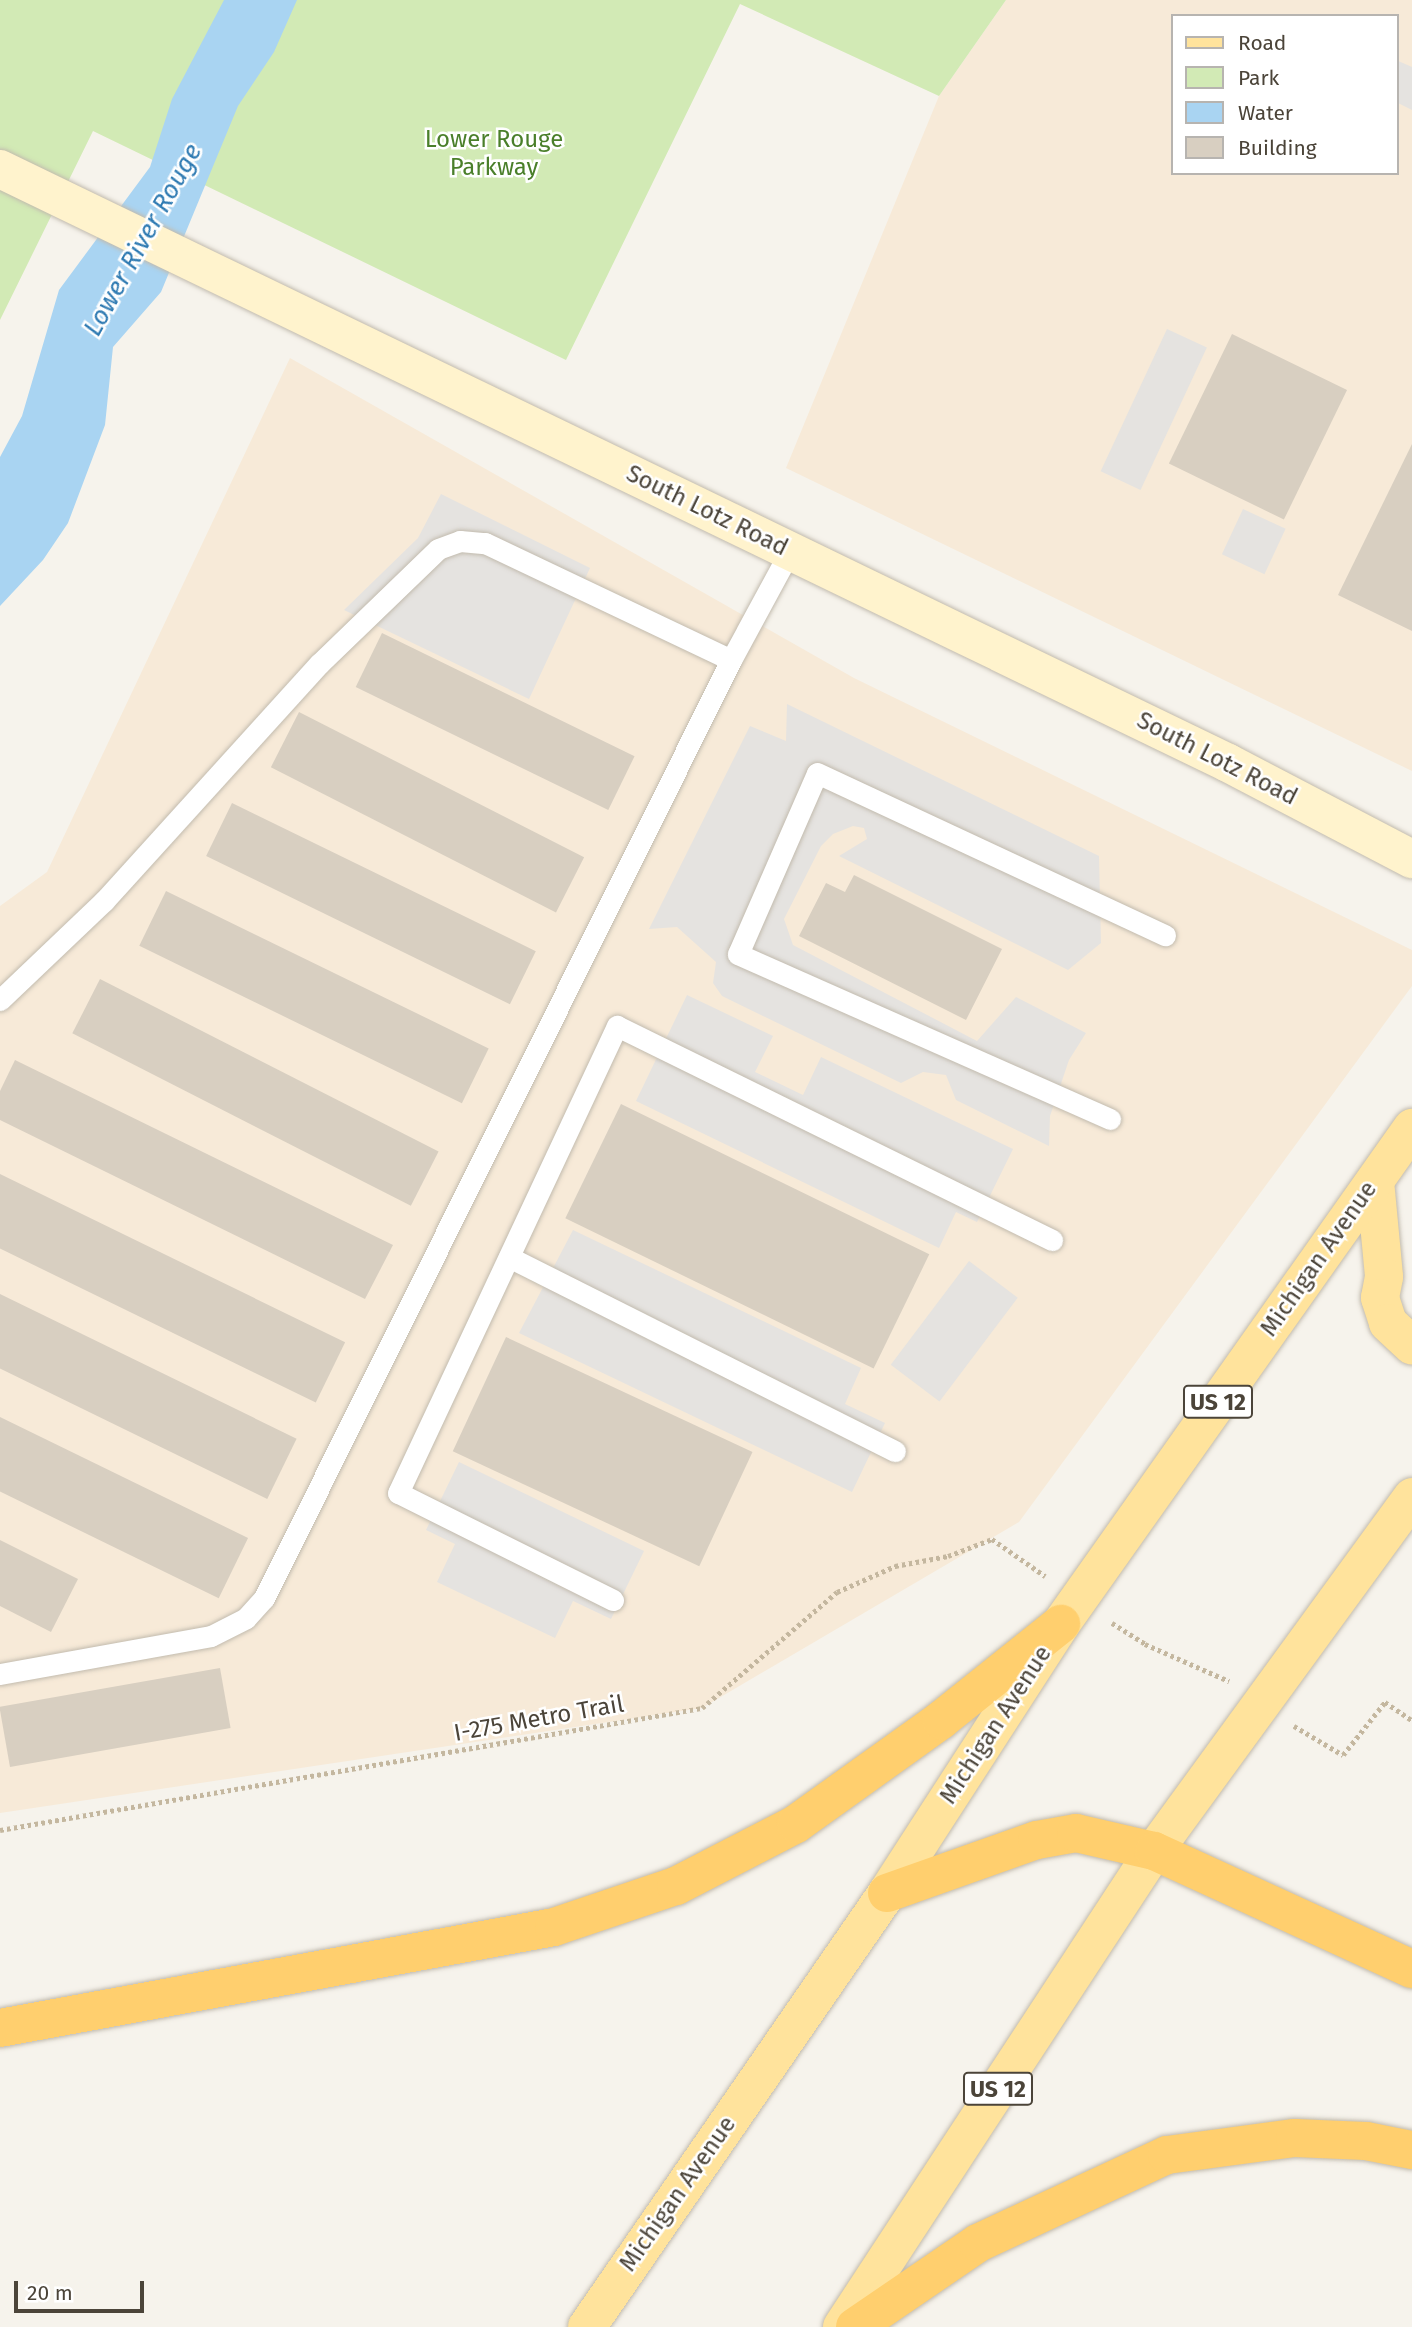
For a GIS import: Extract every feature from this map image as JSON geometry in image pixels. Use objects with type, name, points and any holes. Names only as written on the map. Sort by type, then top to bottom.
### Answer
[{"type":"highway","points":[[0,2028],[554,1927],[676,1886],[796,1824],[941,1720],[1061,1624]]},
{"type":"highway","points":[[887,1893],[1037,1840],[1076,1833],[1154,1851],[1412,1969]]},
{"type":"highway","points":[[855,2327],[978,2243],[1167,2155],[1295,2137],[1366,2141],[1412,2150]]},
{"type":"main road","name":"Michigan Avenue","points":[[587,2327],[887,1893],[1061,1624],[1412,1128]]},
{"type":"main road","points":[[1375,1181],[1384,1277],[1380,1298],[1388,1323],[1412,1345]]},
{"type":"main road","name":"US 12","points":[[842,2327],[1154,1851],[1412,1497]]},
{"type":"street","name":"South Lotz Road","points":[[0,169],[1228,763],[1412,859]]},
{"type":"lane","points":[[0,1000],[104,901],[319,664],[438,549],[460,541],[485,543],[731,660]]},
{"type":"lane","points":[[0,1674],[211,1636],[246,1618],[264,1598],[731,660],[790,551]]},
{"type":"lane","points":[[1110,1119],[738,954],[817,773],[1165,935]]},
{"type":"lane","points":[[612,1600],[398,1493],[617,1026],[1052,1240]]},
{"type":"lane","points":[[509,1257],[895,1451]]},
{"type":"path","name":"I-275 Metro Trail","points":[[0,1830],[702,1708],[836,1592],[895,1566],[948,1556],[992,1539],[1029,1564]]},
{"type":"path","points":[[1124,1632],[1216,1673]]},
{"type":"path","points":[[1310,1737],[1343,1755],[1385,1702],[1412,1720]]},
{"type":"shaded area","points":[[1006,0],[1412,0],[1412,771],[786,468],[939,96]]},
{"type":"shaded area","points":[[1398,61],[1412,67],[1412,110],[1398,103]]},
{"type":"shaded area","points":[[1167,329],[1207,348],[1141,490],[1101,471]]},
{"type":"shaded area","points":[[290,358],[854,678],[1412,950],[1412,986],[1019,1522],[702,1708],[0,1813],[0,906],[47,872]]},
{"type":"shaded area","points":[[441,494],[590,568],[529,699],[344,610],[418,538]]},
{"type":"shaded area","points":[[1243,509],[1286,529],[1264,574],[1222,554]]},
{"type":"shaded area","points":[[787,704],[1099,856],[1101,943],[1068,970],[839,856],[867,839],[864,828],[853,826],[833,834],[821,846],[784,919],[793,945],[977,1041],[1016,997],[1086,1033],[1069,1060],[1050,1116],[1049,1146],[956,1100],[946,1075],[923,1072],[901,1083],[722,996],[713,983],[716,962],[677,927],[649,929],[750,726],[786,741]]},
{"type":"shaded area","points":[[687,995],[773,1036],[755,1072],[803,1095],[821,1057],[1013,1149],[977,1222],[956,1212],[939,1248],[636,1101]]},
{"type":"shaded area","points":[[573,1230],[861,1368],[845,1404],[885,1423],[852,1492],[519,1333]]},
{"type":"shaded area","points":[[969,1261],[1018,1298],[939,1402],[891,1365]]},
{"type":"shaded area","points":[[459,1462],[644,1551],[611,1619],[573,1601],[555,1638],[437,1582],[455,1544],[426,1530]]},
{"type":"green space","name":"Lower Rouge Parkway","points":[[0,0],[1006,0],[939,96],[740,4],[566,360],[93,131],[0,320]]},
{"type":"water","name":"Lower River Rouge","points":[[224,0],[297,0],[274,52],[238,106],[161,292],[113,347],[105,425],[68,523],[43,560],[0,606],[0,457],[22,416],[59,290],[150,167],[172,99]]},
{"type":"building","points":[[1232,334],[1347,390],[1284,520],[1169,463]]},
{"type":"building","points":[[1412,444],[1412,631],[1338,595]]},
{"type":"building","points":[[382,633],[635,756],[608,810],[356,687]]},
{"type":"building","points":[[299,712],[584,857],[556,913],[271,767]]},
{"type":"building","points":[[232,803],[536,951],[510,1004],[206,856]]},
{"type":"building","points":[[854,875],[1002,949],[966,1020],[799,936],[826,883],[845,892]]},
{"type":"building","points":[[166,891],[489,1048],[462,1103],[139,946]]},
{"type":"building","points":[[100,979],[439,1152],[411,1206],[72,1033]]},
{"type":"building","points":[[15,1060],[393,1245],[365,1299],[0,1120],[0,1091]]},
{"type":"building","points":[[621,1104],[929,1254],[874,1369],[565,1218]]},
{"type":"building","points":[[0,1174],[345,1342],[316,1403],[0,1249]]},
{"type":"building","points":[[0,1294],[297,1439],[267,1499],[0,1369]]},
{"type":"building","points":[[506,1337],[753,1452],[699,1566],[453,1451]]},
{"type":"building","points":[[0,1417],[248,1538],[219,1598],[0,1492]]},
{"type":"building","points":[[0,1540],[78,1579],[51,1632],[0,1606]]},
{"type":"building","points":[[220,1668],[231,1728],[10,1767],[0,1707]]}]
